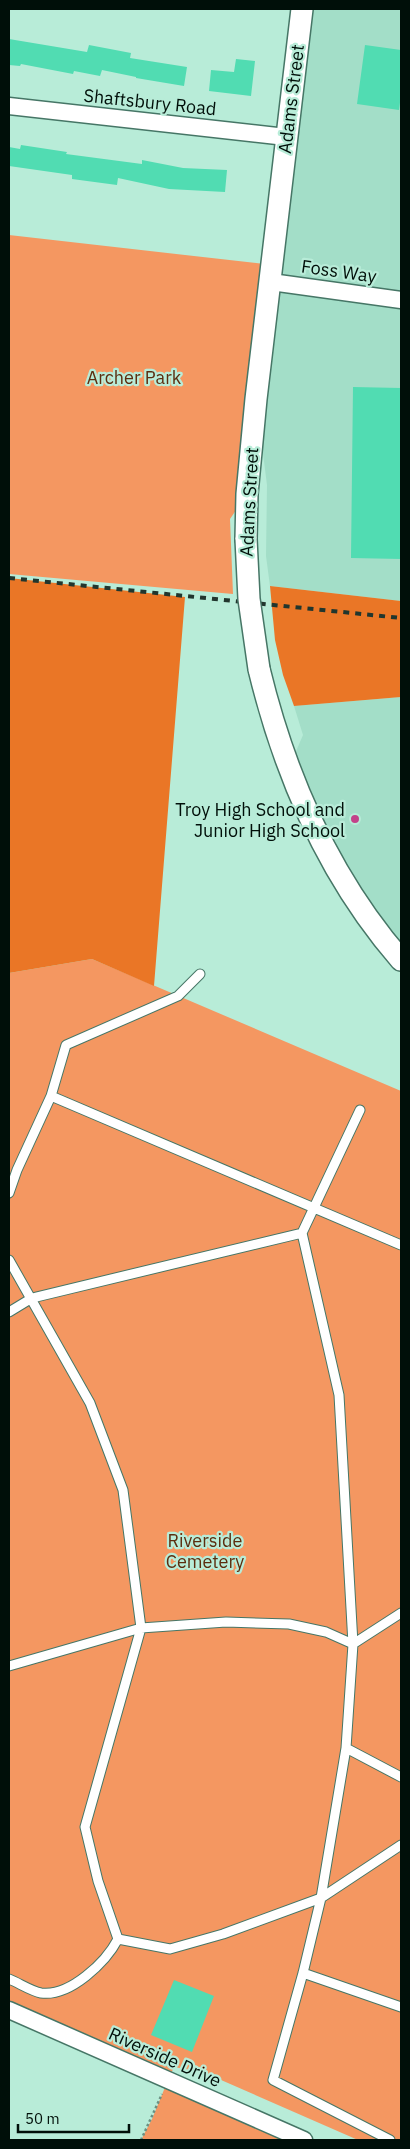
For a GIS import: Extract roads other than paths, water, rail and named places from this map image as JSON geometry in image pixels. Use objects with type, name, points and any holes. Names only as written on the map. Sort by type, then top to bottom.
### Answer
[{"type":"street","name":"Adams Street","points":[[302,9],[256,400],[247,494],[246,539],[249,599],[259,669],[280,745],[302,802],[317,835],[353,896],[401,960]]},
{"type":"street","name":"Shaftsbury Road","points":[[9,106],[286,137]]},
{"type":"street","name":"Foss Way","points":[[271,282],[401,300]]},
{"type":"street","name":"Riverside Drive","points":[[9,2010],[304,2140]]},
{"type":"lane","points":[[9,1193],[17,1170],[51,1096],[66,1045],[178,996],[200,974]]},
{"type":"lane","points":[[51,1096],[401,1245]]},
{"type":"lane","points":[[360,1110],[302,1233],[339,1395],[353,1644],[346,1748],[321,1898],[303,1974],[273,2080],[390,2140]]},
{"type":"lane","points":[[9,1312],[32,1298],[302,1233]]},
{"type":"lane","points":[[9,1260],[90,1403],[123,1490],[141,1628],[85,1827],[98,1881],[118,1939],[110,1955],[68,1989],[42,1993],[9,1978]]},
{"type":"lane","points":[[353,1644],[401,1613]]},
{"type":"lane","points":[[9,1666],[141,1628],[226,1622],[289,1624],[326,1632],[353,1644]]},
{"type":"lane","points":[[346,1748],[401,1777]]},
{"type":"lane","points":[[118,1939],[170,1950],[223,1934],[321,1898],[401,1845]]},
{"type":"lane","points":[[303,1974],[401,2007]]},
{"type":"railway","points":[[9,578],[401,618]]},
{"type":"place","name":"Troy High School and Junior High School","points":[[355,819]]},
{"type":"park label","name":"Archer Park","points":[[134,377]]},
{"type":"park label","name":"Riverside Cemetery","points":[[205,1550]]}]
